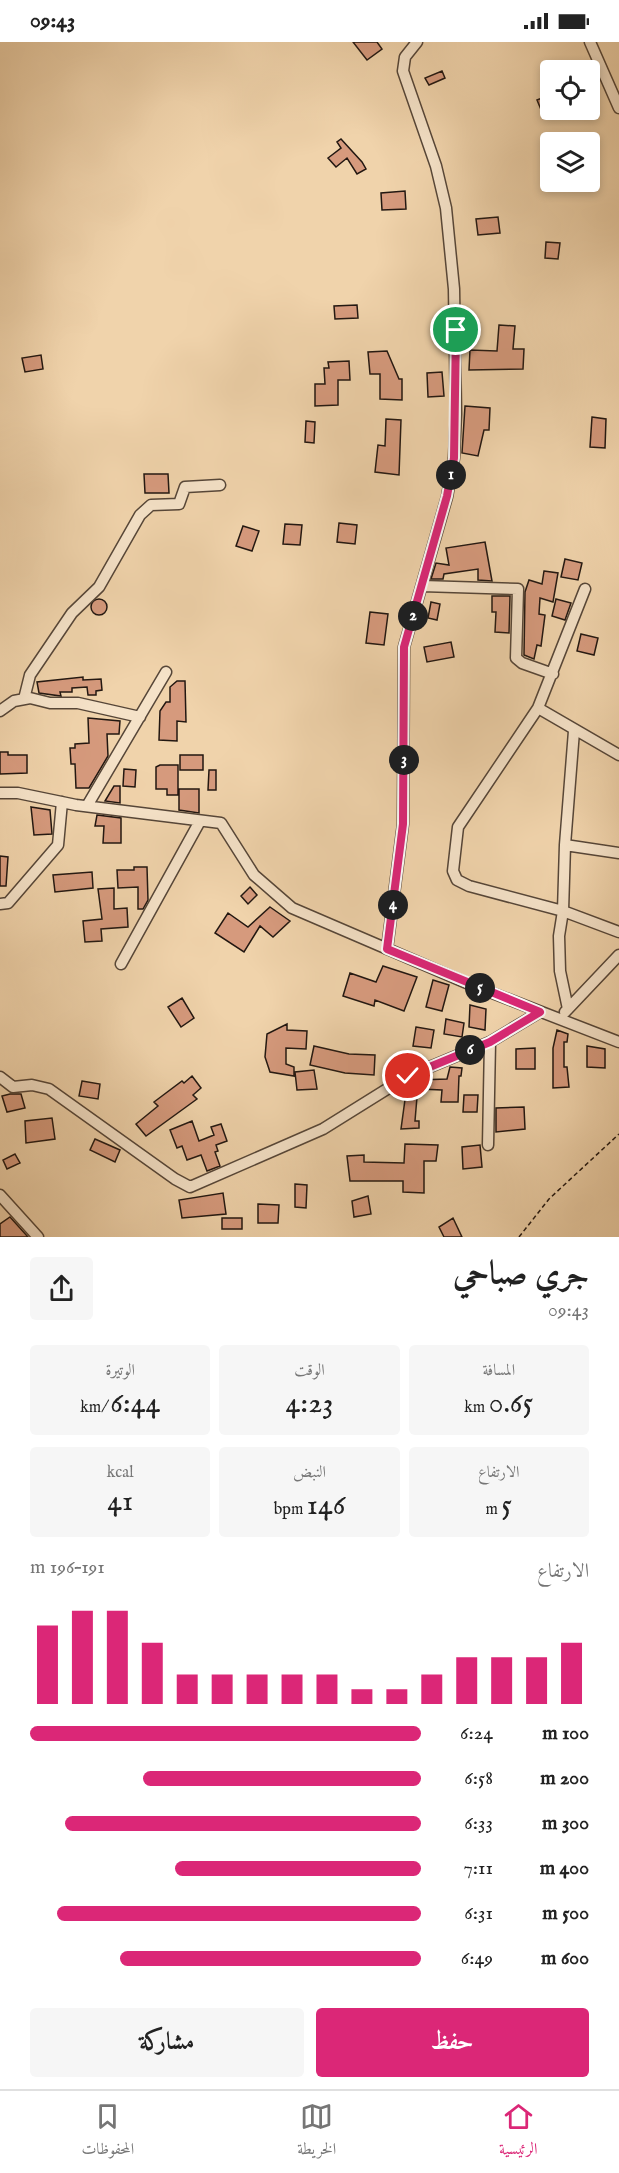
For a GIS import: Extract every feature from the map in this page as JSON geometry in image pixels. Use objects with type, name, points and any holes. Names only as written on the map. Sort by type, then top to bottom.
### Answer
[{"type":"street","points":[[387,949],[403,824],[404,647],[422,586],[433,536],[447,496],[454,458],[456,369],[454,289],[446,208],[436,166],[403,71],[405,57],[417,42]]},
{"type":"street","points":[[590,42],[619,108]]},
{"type":"street","points":[[24,699],[30,675],[72,613],[99,587],[140,515],[151,505],[179,504],[185,487],[220,485]]},
{"type":"street","points":[[422,586],[518,589],[516,658],[522,663],[553,674]]},
{"type":"street","points":[[585,589],[553,674],[537,708],[458,827],[453,871],[457,880],[469,886],[563,911],[619,932]]},
{"type":"street","points":[[87,806],[166,672]]},
{"type":"street","points":[[0,711],[14,701],[24,699],[78,703],[140,717]]},
{"type":"street","points":[[537,708],[619,755]]},
{"type":"street","points":[[568,1010],[560,971],[559,936],[563,911],[565,845],[574,731]]},
{"type":"street","points":[[0,793],[18,793],[87,806],[221,823],[254,875],[292,908],[540,1012],[619,1042]]},
{"type":"street","points":[[0,904],[8,903],[58,845],[62,802]]},
{"type":"street","points":[[121,964],[200,821]]},
{"type":"street","points":[[565,845],[619,853]]},
{"type":"street","points":[[559,1019],[619,956]]},
{"type":"street","points":[[0,1077],[13,1087],[32,1085],[49,1089],[190,1187],[322,1129],[408,1076],[490,1042],[540,1012]]},
{"type":"street","points":[[488,1145],[490,1042]]},
{"type":"street","points":[[0,1195],[38,1237]]},
{"type":"path","points":[[519,1237],[549,1199],[619,1134]]},
{"type":"building","points":[[353,42],[377,42],[382,49],[367,60]]},
{"type":"building","points":[[442,71],[445,78],[429,85],[425,78]]},
{"type":"building","points":[[341,139],[366,169],[357,174],[347,158],[336,167],[328,158],[341,148],[337,142]]},
{"type":"building","points":[[405,191],[406,209],[382,210],[381,193]]},
{"type":"building","points":[[498,217],[500,233],[478,235],[476,219]]},
{"type":"building","points":[[546,242],[560,243],[558,259],[545,258]]},
{"type":"building","points":[[357,305],[358,318],[335,319],[334,306]]},
{"type":"building","points":[[499,325],[515,326],[513,349],[524,349],[523,369],[469,370],[470,350],[497,351]]},
{"type":"building","points":[[387,351],[399,379],[402,379],[402,400],[380,399],[380,374],[370,374],[368,352]]},
{"type":"building","points":[[41,355],[43,369],[25,372],[22,358]]},
{"type":"building","points":[[349,361],[350,380],[338,380],[338,405],[315,406],[315,384],[325,384],[324,368],[329,368],[328,362]]},
{"type":"building","points":[[442,372],[444,396],[428,397],[427,373]]},
{"type":"building","points":[[465,406],[490,408],[489,430],[484,430],[478,456],[462,453]]},
{"type":"building","points":[[592,417],[606,419],[605,448],[590,447]]},
{"type":"building","points":[[386,419],[401,420],[399,475],[375,472],[378,445],[385,446]]},
{"type":"building","points":[[306,421],[315,422],[314,443],[305,442]]},
{"type":"building","points":[[144,474],[168,474],[169,493],[145,493]]},
{"type":"building","points":[[339,523],[357,525],[355,544],[337,542]]},
{"type":"building","points":[[285,524],[302,525],[300,545],[283,544]]},
{"type":"building","points":[[243,526],[259,531],[252,551],[236,546]]},
{"type":"building","points":[[485,542],[492,581],[478,580],[478,569],[444,574],[443,579],[431,579],[436,563],[449,565],[446,548]]},
{"type":"building","points":[[565,559],[582,563],[578,580],[561,577]]},
{"type":"building","points":[[544,571],[558,573],[553,602],[540,598],[539,614],[545,615],[541,646],[537,645],[534,659],[524,655],[525,592],[529,580],[542,584]]},
{"type":"building","points":[[492,596],[510,596],[509,633],[495,632],[496,612],[492,612]]},
{"type":"building","points":[[99,599],[107,607],[99,615],[91,607]]},
{"type":"building","points":[[556,599],[571,603],[565,620],[552,616]]},
{"type":"building","points":[[431,602],[440,604],[437,620],[428,618]]},
{"type":"building","points":[[370,612],[388,614],[384,645],[366,643]]},
{"type":"building","points":[[581,634],[598,638],[594,655],[577,651]]},
{"type":"building","points":[[451,642],[454,657],[427,662],[424,647]]},
{"type":"building","points":[[83,677],[83,680],[101,679],[102,690],[96,691],[96,695],[88,695],[87,687],[72,688],[72,692],[60,692],[61,696],[39,693],[37,682]]},
{"type":"building","points":[[177,681],[185,681],[186,722],[177,721],[177,741],[159,740],[160,711],[166,702],[170,702],[170,687]]},
{"type":"building","points":[[88,718],[120,721],[119,734],[107,734],[108,756],[89,788],[76,788],[75,764],[71,764],[70,748],[75,748],[75,744],[89,743]]},
{"type":"building","points":[[0,752],[8,752],[8,755],[27,755],[27,773],[0,774]]},
{"type":"building","points":[[180,755],[203,755],[203,770],[180,770]]},
{"type":"building","points":[[178,765],[178,795],[167,795],[167,789],[156,789],[156,767]]},
{"type":"building","points":[[124,769],[136,770],[135,787],[123,786]]},
{"type":"building","points":[[209,770],[216,770],[216,790],[208,790]]},
{"type":"building","points":[[114,786],[120,786],[120,803],[105,801]]},
{"type":"building","points":[[179,789],[199,789],[199,813],[179,810]]},
{"type":"building","points":[[31,807],[50,810],[52,834],[34,835]]},
{"type":"building","points":[[97,815],[121,818],[121,843],[103,843],[104,826],[95,826]]},
{"type":"building","points":[[0,856],[8,857],[6,886],[0,886]]},
{"type":"building","points":[[134,867],[147,867],[148,900],[143,909],[138,909],[138,887],[118,888],[117,870],[134,870]]},
{"type":"building","points":[[92,872],[93,888],[55,892],[53,875]]},
{"type":"building","points":[[250,887],[257,895],[248,904],[241,896]]},
{"type":"building","points":[[114,888],[114,909],[127,908],[128,927],[101,929],[102,941],[85,942],[83,921],[102,919],[98,889]]},
{"type":"building","points":[[270,907],[290,921],[273,937],[260,926],[244,952],[215,933],[228,913],[248,927]]},
{"type":"building","points":[[383,966],[417,977],[404,1011],[375,1000],[374,1006],[343,996],[350,973],[376,982]]},
{"type":"building","points":[[433,980],[449,985],[442,1011],[426,1007]]},
{"type":"building","points":[[182,998],[194,1018],[181,1027],[168,1007]]},
{"type":"building","points":[[470,1005],[486,1009],[485,1030],[469,1027]]},
{"type":"building","points":[[446,1019],[464,1023],[462,1037],[444,1034]]},
{"type":"building","points":[[287,1024],[287,1030],[307,1031],[306,1049],[286,1048],[286,1064],[294,1067],[294,1076],[270,1072],[265,1057],[267,1034]]},
{"type":"building","points":[[416,1027],[434,1030],[431,1048],[413,1046]]},
{"type":"building","points":[[557,1030],[568,1034],[567,1042],[564,1042],[564,1067],[567,1067],[569,1087],[553,1088],[553,1048]]},
{"type":"building","points":[[314,1046],[349,1054],[375,1055],[374,1075],[345,1073],[310,1065]]},
{"type":"building","points":[[587,1046],[605,1049],[605,1068],[587,1067]]},
{"type":"building","points":[[535,1048],[535,1069],[516,1069],[516,1049]]},
{"type":"building","points":[[450,1067],[462,1068],[461,1076],[459,1076],[458,1102],[441,1102],[442,1090],[420,1089],[418,1080],[447,1079]]},
{"type":"building","points":[[314,1070],[317,1089],[297,1090],[295,1072]]},
{"type":"building","points":[[192,1076],[201,1088],[193,1095],[197,1099],[146,1136],[136,1124],[158,1106],[154,1102]]},
{"type":"building","points":[[82,1081],[100,1084],[98,1099],[79,1096]]},
{"type":"building","points":[[407,1085],[418,1085],[415,1121],[419,1121],[419,1128],[401,1129]]},
{"type":"building","points":[[21,1094],[25,1108],[7,1112],[2,1096]]},
{"type":"building","points":[[464,1095],[478,1095],[477,1112],[463,1112]]},
{"type":"building","points":[[524,1107],[525,1129],[496,1132],[496,1108]]},
{"type":"building","points":[[52,1118],[55,1139],[26,1143],[25,1121]]},
{"type":"building","points":[[192,1121],[199,1141],[214,1135],[211,1127],[221,1124],[227,1141],[216,1145],[218,1151],[215,1152],[220,1166],[207,1171],[201,1155],[187,1160],[182,1146],[177,1148],[170,1130]]},
{"type":"building","points":[[95,1139],[120,1150],[115,1162],[90,1150]]},
{"type":"building","points":[[405,1144],[438,1145],[436,1161],[424,1161],[424,1193],[403,1192],[403,1181],[350,1181],[347,1156],[364,1155],[364,1162],[404,1163]]},
{"type":"building","points":[[480,1145],[482,1167],[463,1169],[462,1147]]},
{"type":"building","points":[[15,1154],[20,1163],[7,1169],[3,1160]]},
{"type":"building","points":[[295,1184],[307,1185],[306,1208],[295,1207]]},
{"type":"building","points":[[223,1193],[226,1214],[182,1218],[179,1200]]},
{"type":"building","points":[[368,1196],[371,1214],[354,1217],[352,1201]]},
{"type":"building","points":[[258,1204],[279,1205],[278,1223],[258,1223]]},
{"type":"building","points":[[10,1217],[28,1237],[0,1237],[0,1224]]},
{"type":"building","points":[[222,1218],[242,1218],[242,1229],[222,1229]]},
{"type":"building","points":[[453,1218],[462,1237],[444,1237],[439,1227]]},
{"type":"route","points":[[408,1076],[490,1042],[540,1012],[387,949],[403,824],[404,647],[422,586],[433,536],[447,496],[454,458],[456,330]]}]
